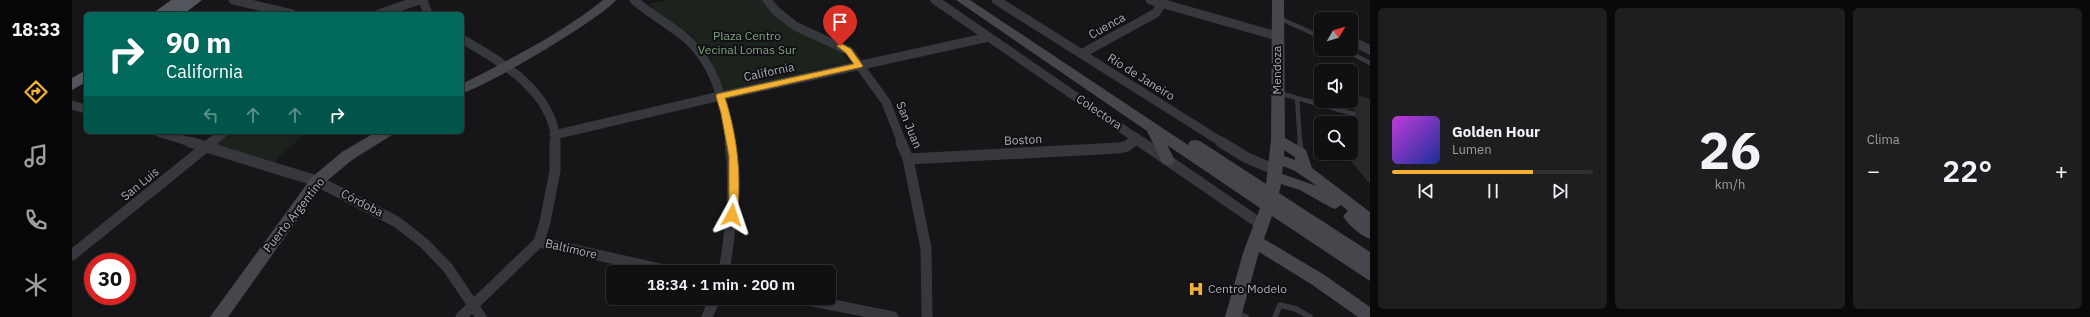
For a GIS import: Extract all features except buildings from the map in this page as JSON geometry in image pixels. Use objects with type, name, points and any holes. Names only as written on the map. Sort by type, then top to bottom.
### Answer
[{"type":"main road","points":[[162,12],[180,0]]},
{"type":"main road","points":[[178,12],[196,0]]},
{"type":"main road","points":[[464,88],[505,65],[521,58],[594,13],[610,0]]},
{"type":"main road","points":[[962,0],[1151,126],[1270,201],[1370,260]]},
{"type":"main road","points":[[972,0],[1270,201],[1370,274]]},
{"type":"main road","name":"Mendoza","points":[[1262,225],[1270,201],[1276,169],[1278,140],[1278,0]]},
{"type":"main road","points":[[72,73],[84,65]]},
{"type":"main road","points":[[72,85],[84,76]]},
{"type":"main road","points":[[1151,126],[1168,160]]},
{"type":"main road","name":"Puerto Argentino","points":[[218,317],[317,181],[347,156],[384,134]]},
{"type":"main road","points":[[1278,140],[1301,154],[1305,170]]},
{"type":"main road","points":[[1276,169],[1290,162],[1305,170],[1370,220]]},
{"type":"main road","points":[[1276,169],[1319,193],[1344,210],[1370,233]]},
{"type":"main road","points":[[1238,315],[1256,242],[1262,225]]},
{"type":"main road","points":[[1256,242],[1316,279],[1370,316]]},
{"type":"street","points":[[233,0],[284,12]]},
{"type":"street","points":[[384,12],[418,0]]},
{"type":"street","points":[[423,0],[427,12]]},
{"type":"street","points":[[634,0],[649,13],[690,40],[704,56],[715,79],[726,113],[733,156],[734,199],[725,265]]},
{"type":"street","name":"San Juan","points":[[768,0],[775,11],[786,21],[800,29],[849,51],[886,102],[908,159],[926,248],[927,317]]},
{"type":"street","name":"Colectora","points":[[935,0],[1262,225]]},
{"type":"street","name":"Río de Janeiro","points":[[996,0],[1247,158],[1276,169]]},
{"type":"street","points":[[1150,0],[1277,36]]},
{"type":"street","name":"Cuenca","points":[[1082,54],[1156,13],[1161,4]]},
{"type":"street","name":"California","points":[[554,135],[720,96],[989,37]]},
{"type":"street","points":[[461,317],[539,242],[545,226],[556,160],[554,135],[550,117],[540,96],[522,78],[505,65],[464,40]]},
{"type":"street","points":[[1358,44],[1370,50]]},
{"type":"street","points":[[72,105],[84,108]]},
{"type":"street","name":"Córdoba","points":[[165,134],[317,181],[397,222],[424,244],[448,268],[481,317]]},
{"type":"street","name":"San Luis","points":[[72,255],[222,134]]},
{"type":"street","name":"Boston","points":[[908,159],[1119,148],[1127,146],[1137,138]]},
{"type":"street","name":"Baltimore","points":[[539,242],[642,265]]},
{"type":"street","points":[[706,317],[712,305]]},
{"type":"street","points":[[833,305],[893,317]]},
{"type":"lane","points":[[1278,18],[1314,34]]},
{"type":"lane","points":[[1356,56],[1370,63]]},
{"type":"lane","points":[[1277,92],[1354,114]]},
{"type":"lane","points":[[1297,98],[1301,154]]},
{"type":"lane","points":[[1275,317],[1280,305],[1296,309],[1310,317]]},
{"type":"green space","name":"Plaza Centro Vecinal Lomas Sur","points":[[670,0],[764,0],[784,23],[838,48],[849,62],[724,90],[709,56],[690,34],[669,22],[648,4]]},
{"type":"green space","points":[[228,134],[304,134],[270,166],[214,146]]},
{"type":"place","name":"Centro Modelo","points":[[1196,289]]},
{"type":"route","points":[[732,215],[734,199],[733,156],[726,113],[720,96],[859,66],[849,51],[840,46]]}]
